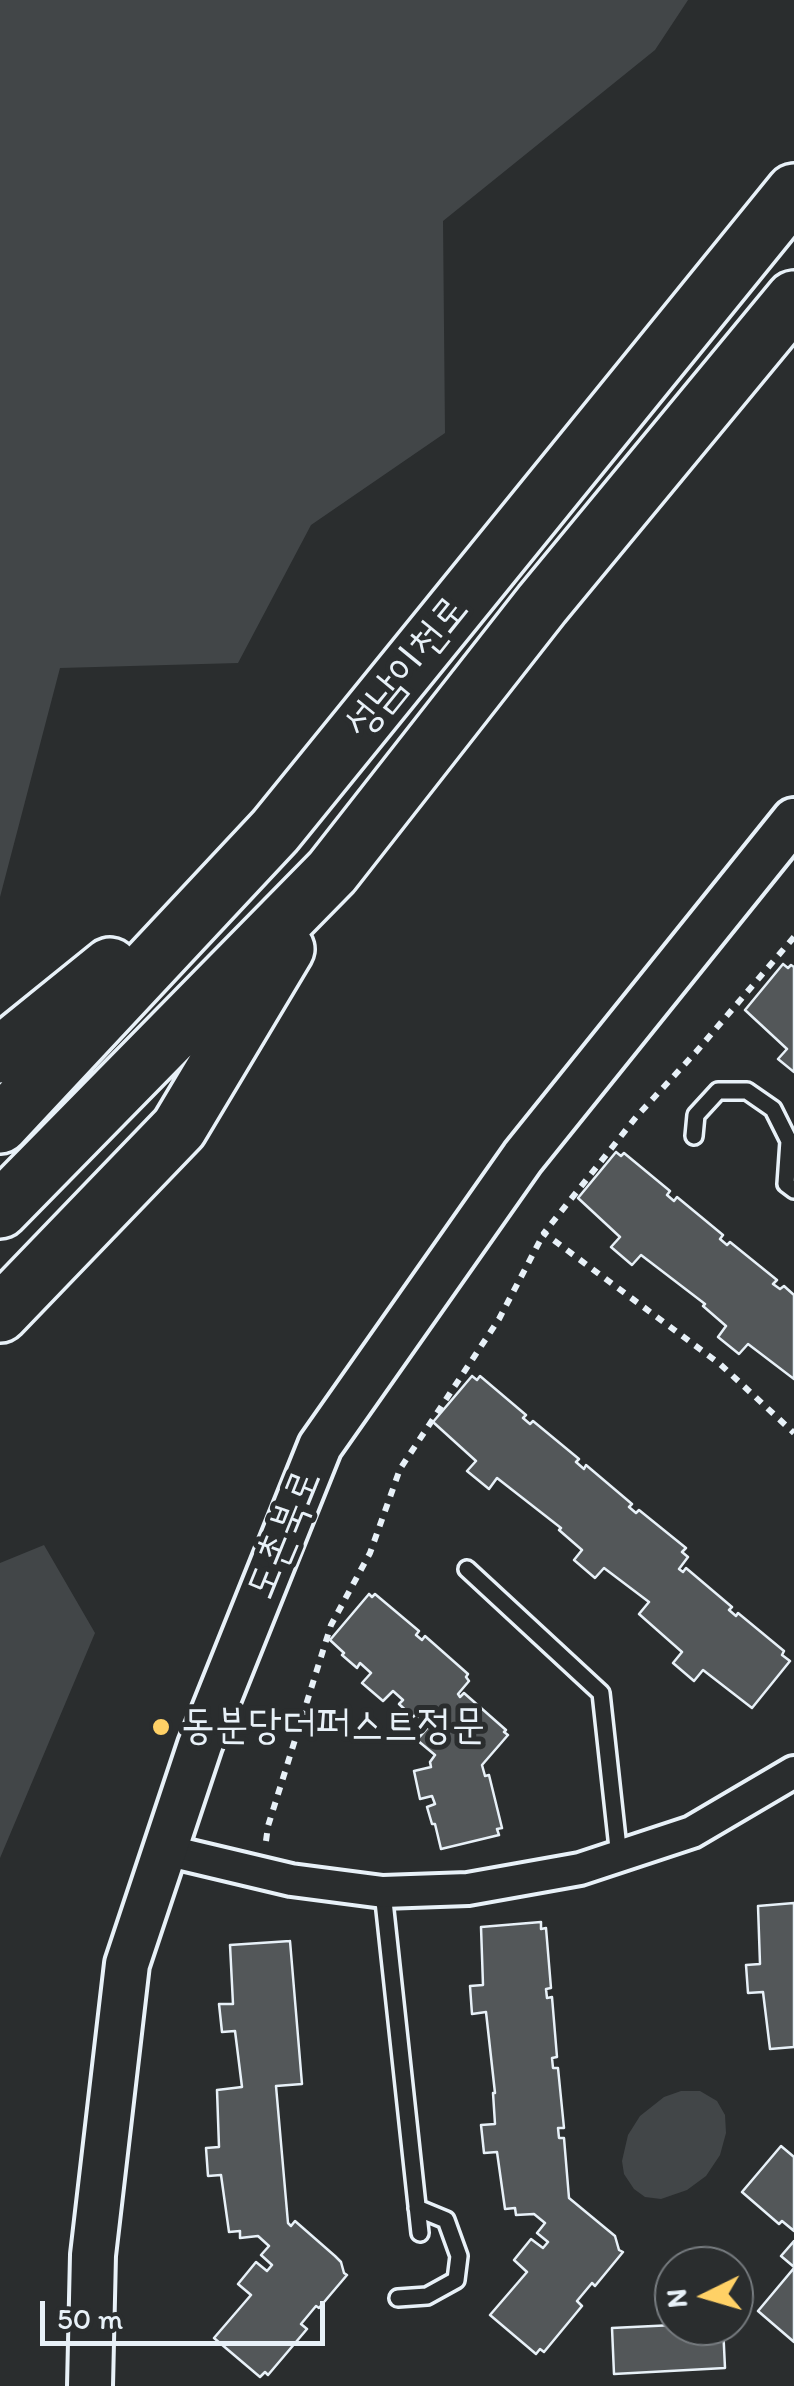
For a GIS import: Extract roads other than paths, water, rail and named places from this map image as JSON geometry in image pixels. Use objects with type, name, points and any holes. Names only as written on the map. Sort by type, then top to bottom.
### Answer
[{"type":"highway","name":"성남이천로","points":[[0,1125],[275,831],[794,192]]},
{"type":"highway","name":"성남이천로","points":[[0,1210],[332,872],[542,604],[794,299]]},
{"type":"highway","points":[[0,1056],[275,831]]},
{"type":"highway","points":[[0,1314],[178,1128],[332,872]]},
{"type":"street","name":"도촌북로","points":[[90,2386],[93,2255],[127,1964],[200,1745],[320,1446],[522,1157],[794,820]]},
{"type":"street","points":[[165,1850],[291,1880],[383,1892],[468,1889],[580,1869],[692,1832],[794,1772]]},
{"type":"lane","points":[[694,1136],[696,1115],[718,1091],[748,1090],[773,1108],[789,1140],[786,1184],[794,1190]]},
{"type":"lane","points":[[467,1569],[600,1693],[619,1857]]},
{"type":"lane","points":[[383,1892],[420,2233]]},
{"type":"lane","points":[[398,2298],[427,2296],[456,2280],[459,2256],[446,2220],[417,2208]]},
{"type":"place","name":"동분당더퍼스트정문","points":[[161,1727]]}]
